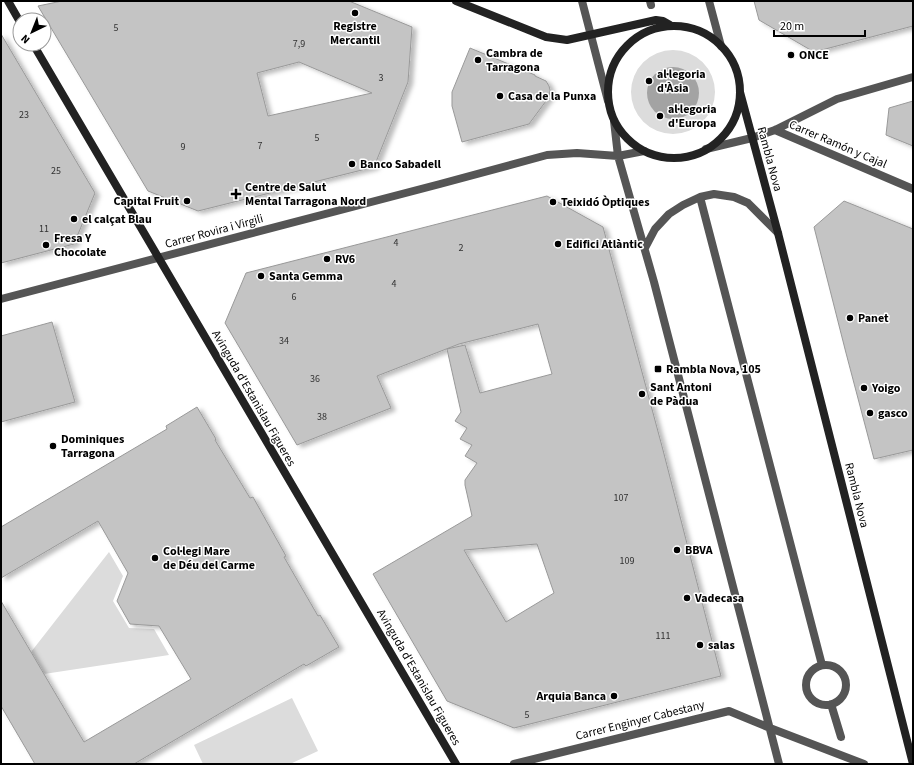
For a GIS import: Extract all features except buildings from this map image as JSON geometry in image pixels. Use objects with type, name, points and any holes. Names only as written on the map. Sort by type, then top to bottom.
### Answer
[{"type":"main road","points":[[8,1],[14,12]]},
{"type":"main road","points":[[456,1],[546,37],[567,40],[656,20],[670,25],[688,27],[706,34],[721,46],[731,59],[738,75],[740,92],[736,115],[724,135],[706,149],[691,156],[675,158],[659,156],[644,151],[627,138],[614,121],[608,101],[608,80],[616,60],[628,43],[642,33],[670,25]]},
{"type":"main road","name":"Avinguda d'Estanislau Figueres","points":[[38,52],[456,764]]},
{"type":"main road","name":"Rambla Nova","points":[[740,92],[778,233],[913,764]]},
{"type":"street","points":[[582,1],[608,101]]},
{"type":"street","points":[[709,1],[721,46]]},
{"type":"street","points":[[775,130],[837,99],[913,76]]},
{"type":"street","points":[[614,121],[618,156],[645,248],[779,764]]},
{"type":"street","name":"Carrer Ramón y Cajal","points":[[706,149],[752,138],[775,130],[913,189]]},
{"type":"street","name":"Carrer Rovira i Virgili","points":[[1,299],[547,155],[577,153],[618,156],[644,151]]},
{"type":"street","points":[[645,248],[655,229],[670,214],[683,205],[700,197],[714,194],[734,197],[748,203],[778,233]]},
{"type":"street","points":[[700,197],[822,665]]},
{"type":"street","points":[[829,664],[836,667],[845,677],[846,690],[843,697],[838,702],[825,705],[818,704],[809,695],[806,689],[806,683],[811,671],[822,665],[829,664]]},
{"type":"street","points":[[831,704],[841,737]]},
{"type":"street","name":"Carrer Enginyer Cabestany","points":[[514,764],[729,711],[770,728]]},
{"type":"street","points":[[770,728],[864,764]]},
{"type":"shaded area","points":[[673,50],[689,53],[703,62],[712,76],[715,92],[712,108],[703,122],[689,131],[673,134],[657,131],[643,122],[634,108],[631,92],[634,76],[643,62],[657,53]]},
{"type":"shaded area","points":[[668,67],[678,67],[692,74],[699,88],[699,98],[692,112],[678,119],[668,119],[658,115],[651,108],[647,98],[647,88],[651,78],[658,71]]},
{"type":"shaded area","points":[[109,552],[123,576],[113,601],[129,628],[154,629],[169,655],[44,674],[31,652]]},
{"type":"shaded area","points":[[292,698],[318,751],[290,764],[203,764],[194,745]]},
{"type":"place","name":"Registre Mercantil","points":[[355,13]]},
{"type":"place","name":"ONCE","points":[[791,55]]},
{"type":"place","name":"Cambra de Tarragona","points":[[478,60]]},
{"type":"place","name":"al·legoria d'Àsia","points":[[649,81]]},
{"type":"place","name":"Casa de la Punxa","points":[[500,96]]},
{"type":"place","name":"al·legoria d'Europa","points":[[660,116]]},
{"type":"place","name":"Banco Sabadell","points":[[352,164]]},
{"type":"place","name":"Centre de Salut Mental Tarragona Nord","points":[[236,194]]},
{"type":"place","name":"Capital Fruit","points":[[187,201]]},
{"type":"place","name":"Teixidó Òptiques","points":[[553,202]]},
{"type":"place","name":"el calçat Blau","points":[[74,219]]},
{"type":"place","name":"Edifici Atlàntic","points":[[558,244]]},
{"type":"place","name":"Fresa Y Chocolate","points":[[46,245]]},
{"type":"place","name":"RV6","points":[[327,259]]},
{"type":"place","name":"Santa Gemma","points":[[261,276]]},
{"type":"place","name":"Panet","points":[[850,318]]},
{"type":"place","name":"Rambla Nova, 105","points":[[658,369]]},
{"type":"place","name":"Yoigo","points":[[864,388]]},
{"type":"place","name":"Sant Antoni de Pàdua","points":[[642,394]]},
{"type":"place","name":"gasco","points":[[870,413]]},
{"type":"place","name":"Dominiques Tarragona","points":[[53,446]]},
{"type":"place","name":"BBVA","points":[[677,550]]},
{"type":"place","name":"Col·legi Mare de Déu del Carme","points":[[155,558]]},
{"type":"place","name":"Vadecasa","points":[[687,598]]},
{"type":"place","name":"salas","points":[[700,645]]},
{"type":"place","name":"Arquia Banca","points":[[614,696]]}]
